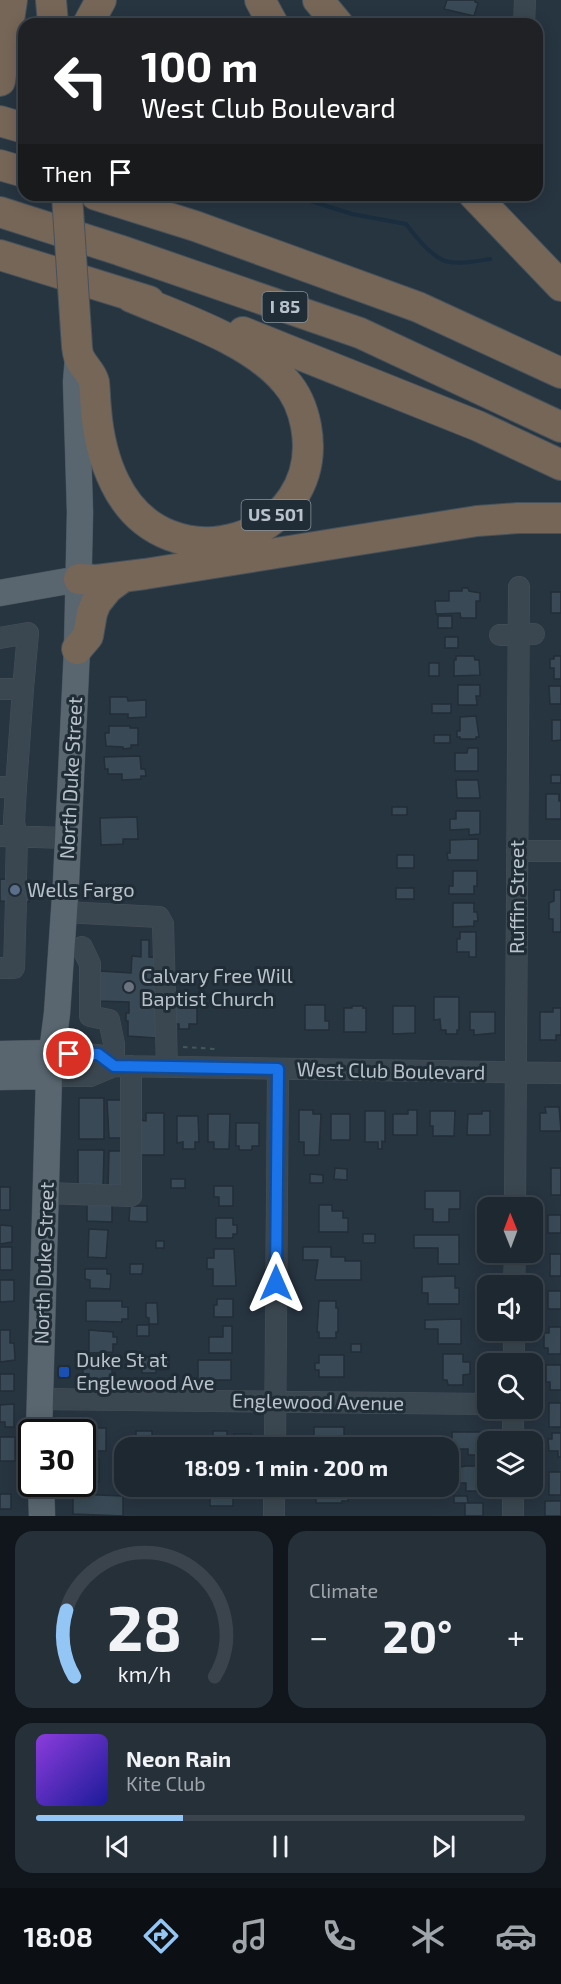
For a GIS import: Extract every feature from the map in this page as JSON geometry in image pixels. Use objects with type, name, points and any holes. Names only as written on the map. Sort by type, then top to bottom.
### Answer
[{"type":"highway","points":[[0,81],[12,0]]},
{"type":"highway","points":[[51,0],[52,18]]},
{"type":"highway","points":[[91,18],[101,0]]},
{"type":"highway","points":[[260,0],[270,18]]},
{"type":"highway","points":[[318,0],[333,18]]},
{"type":"highway","points":[[0,121],[18,126]]},
{"type":"highway","points":[[0,165],[18,170]]},
{"type":"highway","name":"North Duke Street","points":[[67,201],[77,345]]},
{"type":"highway","name":"I 85","points":[[115,201],[195,226],[418,307],[561,373]]},
{"type":"highway","points":[[480,201],[561,286]]},
{"type":"highway","name":"I 85","points":[[0,212],[150,260],[360,333],[561,427]]},
{"type":"highway","name":"US 501","points":[[0,255],[131,297],[207,329],[268,363],[293,391],[306,427],[307,462],[296,491],[281,511],[260,527],[234,540],[213,543],[192,542],[152,527],[128,504],[115,483],[99,430],[94,379],[77,345]]},
{"type":"highway","points":[[131,297],[193,314],[346,372],[478,426],[561,465]]},
{"type":"highway","points":[[79,579],[97,580],[123,577],[477,521],[518,518],[561,519]]},
{"type":"highway","points":[[77,650],[88,636],[96,603],[108,588],[123,577]]},
{"type":"main road","name":"North Duke Street","points":[[39,1419],[50,1064],[72,946],[74,912],[68,838],[79,579],[77,345]]},
{"type":"main road","points":[[0,593],[79,579]]},
{"type":"main road","name":"West Club Boulevard","points":[[0,1054],[50,1064]]},
{"type":"main road","name":"West Club Boulevard","points":[[0,1077],[50,1064]]},
{"type":"main road","points":[[41,1497],[42,1516]]},
{"type":"street","points":[[524,18],[525,0]]},
{"type":"street","name":"Ruffin Street","points":[[515,1197],[519,587]]},
{"type":"street","points":[[0,638],[28,633],[23,689],[8,787],[14,822],[9,836],[16,879]]},
{"type":"street","points":[[0,689],[23,689]]},
{"type":"street","points":[[9,836],[68,838]]},
{"type":"street","points":[[518,851],[561,851]]},
{"type":"street","points":[[7,968],[16,901]]},
{"type":"street","points":[[74,912],[159,917],[163,924],[167,1067]]},
{"type":"street","points":[[46,1193],[131,1196],[122,1066],[109,1020],[90,1017],[90,964],[72,946]]},
{"type":"street","name":"West Club Boulevard","points":[[50,1064],[90,1076],[122,1066],[561,1073]]},
{"type":"street","points":[[275,1437],[278,1069]]},
{"type":"street","name":"Englewood Avenue","points":[[40,1399],[477,1404]]},
{"type":"street","points":[[274,1497],[274,1516]]},
{"type":"street","points":[[513,1497],[513,1516]]},
{"type":"path","points":[[165,1046],[219,1049]]},
{"type":"building","points":[[447,0],[475,0],[478,3],[474,16],[444,9]]},
{"type":"building","points":[[462,588],[480,593],[480,601],[476,601],[476,618],[461,618],[460,613],[436,614],[435,601],[449,601],[449,591],[462,591]]},
{"type":"building","points":[[551,592],[561,592],[561,613],[551,613]]},
{"type":"building","points":[[438,616],[452,616],[452,628],[438,628]]},
{"type":"building","points":[[445,637],[458,637],[458,648],[445,648]]},
{"type":"building","points":[[456,656],[474,656],[475,660],[479,660],[480,675],[454,676]]},
{"type":"building","points":[[554,656],[561,656],[561,679],[554,679],[554,668],[550,668],[550,659],[554,659]]},
{"type":"building","points":[[429,663],[439,663],[439,676],[429,676]]},
{"type":"building","points":[[458,685],[480,685],[480,696],[476,696],[477,705],[458,705]]},
{"type":"building","points":[[549,686],[561,686],[561,704],[550,704]]},
{"type":"building","points":[[110,697],[127,697],[128,701],[146,700],[146,717],[128,718],[128,714],[110,714]]},
{"type":"building","points":[[432,704],[451,704],[451,713],[432,713]]},
{"type":"building","points":[[476,716],[479,737],[460,739],[457,737],[457,731],[460,731],[460,717]]},
{"type":"building","points":[[552,720],[561,720],[561,740],[552,741]]},
{"type":"building","points":[[109,726],[138,728],[138,745],[131,745],[131,748],[123,749],[123,747],[106,746],[105,733],[109,733]]},
{"type":"building","points":[[434,735],[450,735],[450,743],[434,743]]},
{"type":"building","points":[[468,748],[478,748],[478,771],[455,771],[455,753],[467,753]]},
{"type":"building","points":[[140,756],[141,769],[145,769],[146,776],[141,776],[141,779],[122,780],[122,774],[108,774],[108,769],[105,769],[104,757]]},
{"type":"building","points":[[551,775],[561,775],[561,783],[551,783]]},
{"type":"building","points":[[456,780],[478,780],[480,798],[457,798]]},
{"type":"building","points":[[546,794],[559,794],[561,819],[546,819]]},
{"type":"building","points":[[392,807],[407,807],[407,815],[392,815]]},
{"type":"building","points":[[456,811],[480,811],[480,834],[469,835],[469,829],[450,830],[450,819],[456,819]]},
{"type":"building","points":[[137,817],[138,839],[123,839],[123,844],[101,845],[100,818]]},
{"type":"building","points":[[478,839],[478,860],[448,860],[450,840]]},
{"type":"building","points":[[397,855],[414,855],[414,868],[397,868]]},
{"type":"building","points":[[453,871],[477,871],[477,886],[474,886],[474,894],[449,894],[449,886],[453,886]]},
{"type":"building","name":"Wells Fargo","points":[[0,879],[30,880],[29,902],[0,901]]},
{"type":"building","points":[[396,888],[414,888],[414,899],[396,899]]},
{"type":"building","points":[[554,890],[561,890],[561,932],[553,932],[553,919],[549,919],[549,903],[554,901]]},
{"type":"building","points":[[453,903],[474,903],[474,912],[477,912],[478,921],[474,921],[474,926],[453,927]]},
{"type":"building","points":[[460,932],[476,932],[476,957],[469,957],[469,952],[457,952],[457,939],[460,939]]},
{"type":"building","name":"Calvary Free Will Baptist Church","points":[[141,940],[149,940],[149,957],[160,958],[156,1038],[128,1036],[126,1013],[129,1013],[129,1002],[98,1001],[100,971],[131,973],[132,956],[141,957]]},
{"type":"building","points":[[173,997],[197,997],[197,1024],[189,1024],[189,1029],[179,1029],[179,1024],[173,1024]]},
{"type":"building","points":[[434,997],[459,997],[457,1034],[446,1034],[446,1030],[441,1030],[440,1019],[434,1020]]},
{"type":"building","points":[[305,1005],[325,1005],[325,1021],[329,1021],[329,1030],[305,1030]]},
{"type":"building","points":[[352,1006],[366,1008],[366,1032],[344,1032],[344,1008],[352,1008]]},
{"type":"building","points":[[393,1006],[415,1006],[415,1033],[393,1034]]},
{"type":"building","points":[[553,1008],[561,1008],[561,1035],[556,1035],[556,1040],[540,1040],[540,1012],[553,1012]]},
{"type":"building","points":[[470,1012],[495,1012],[495,1033],[474,1035],[474,1030],[470,1030]]},
{"type":"building","points":[[79,1098],[104,1098],[104,1139],[79,1139]]},
{"type":"building","points":[[107,1100],[121,1100],[123,1138],[109,1138]]},
{"type":"building","points":[[545,1107],[559,1107],[561,1131],[540,1131],[540,1113],[546,1113]]},
{"type":"building","points":[[299,1110],[313,1110],[313,1114],[321,1114],[319,1155],[304,1155],[304,1142],[299,1142]]},
{"type":"building","points":[[408,1110],[417,1110],[417,1135],[393,1135],[393,1114],[408,1114]]},
{"type":"building","points":[[365,1111],[385,1111],[385,1142],[382,1141],[382,1149],[378,1149],[378,1142],[365,1142]]},
{"type":"building","points":[[430,1111],[455,1111],[454,1136],[433,1136]]},
{"type":"building","points":[[482,1111],[490,1111],[490,1135],[467,1135],[468,1114],[482,1114]]},
{"type":"building","points":[[146,1113],[164,1113],[164,1155],[139,1155],[139,1120],[146,1121]]},
{"type":"building","points":[[208,1114],[230,1114],[229,1149],[214,1149],[214,1142],[208,1142]]},
{"type":"building","points":[[331,1114],[350,1114],[350,1140],[331,1140]]},
{"type":"building","points":[[177,1116],[198,1116],[199,1142],[195,1142],[195,1149],[183,1149],[183,1142],[177,1143]]},
{"type":"building","points":[[236,1123],[259,1123],[259,1146],[252,1146],[252,1150],[239,1150],[239,1146],[236,1146]]},
{"type":"building","points":[[78,1150],[104,1150],[103,1189],[78,1189]]},
{"type":"building","points":[[109,1151],[122,1151],[121,1189],[108,1189]]},
{"type":"building","points":[[335,1168],[347,1169],[347,1180],[334,1179]]},
{"type":"building","points":[[551,1168],[561,1168],[561,1195],[551,1195]]},
{"type":"building","points":[[310,1174],[323,1175],[323,1183],[310,1183]]},
{"type":"building","points":[[171,1179],[185,1179],[185,1188],[171,1188]]},
{"type":"building","points":[[214,1186],[233,1186],[233,1206],[219,1206],[219,1197],[214,1197]]},
{"type":"building","points":[[0,1187],[10,1187],[10,1210],[0,1210]]},
{"type":"building","points":[[425,1191],[460,1191],[460,1209],[449,1209],[449,1222],[433,1222],[433,1209],[425,1209]]},
{"type":"building","points":[[87,1200],[112,1200],[112,1222],[87,1221]]},
{"type":"building","points":[[319,1205],[332,1205],[332,1211],[343,1211],[343,1218],[348,1218],[348,1232],[319,1232]]},
{"type":"building","points":[[130,1206],[147,1206],[147,1222],[129,1221]]},
{"type":"building","points":[[548,1215],[561,1215],[561,1233],[548,1233]]},
{"type":"building","points":[[216,1218],[233,1218],[233,1225],[237,1225],[237,1234],[233,1234],[233,1238],[216,1238]]},
{"type":"building","points":[[0,1225],[12,1226],[12,1242],[0,1244]]},
{"type":"building","points":[[89,1229],[108,1230],[106,1258],[88,1257]]},
{"type":"building","points":[[363,1234],[375,1234],[375,1243],[363,1243]]},
{"type":"building","points":[[414,1235],[459,1235],[459,1264],[438,1264],[438,1248],[414,1248]]},
{"type":"building","points":[[156,1241],[164,1241],[164,1248],[156,1248]]},
{"type":"building","points":[[0,1247],[12,1247],[12,1270],[0,1270]]},
{"type":"building","points":[[303,1247],[331,1247],[331,1257],[345,1257],[345,1261],[361,1261],[361,1280],[315,1280],[318,1260],[303,1260]]},
{"type":"building","points":[[214,1249],[234,1249],[236,1286],[213,1286],[213,1269],[207,1269],[207,1258],[214,1258]]},
{"type":"building","points":[[550,1254],[561,1254],[561,1276],[550,1276]]},
{"type":"building","points":[[130,1264],[143,1264],[142,1274],[130,1274]]},
{"type":"building","points":[[85,1269],[107,1269],[107,1274],[111,1274],[110,1289],[90,1288],[90,1280],[85,1279]]},
{"type":"building","points":[[455,1276],[455,1288],[459,1288],[459,1304],[428,1304],[428,1293],[422,1293],[422,1277]]},
{"type":"building","points":[[0,1280],[14,1280],[14,1301],[0,1302]]},
{"type":"building","points":[[548,1291],[561,1291],[561,1309],[548,1309]]},
{"type":"building","points":[[217,1299],[233,1299],[233,1317],[214,1317],[214,1305],[217,1305]]},
{"type":"building","points":[[86,1301],[122,1301],[122,1307],[128,1307],[128,1319],[122,1319],[122,1322],[86,1321]]},
{"type":"building","points":[[319,1301],[336,1301],[338,1332],[336,1332],[336,1338],[319,1338],[319,1332],[317,1332]]},
{"type":"building","points":[[146,1303],[157,1303],[158,1324],[149,1324],[149,1318],[146,1317]]},
{"type":"building","points":[[461,1319],[461,1344],[438,1344],[438,1329],[425,1329],[425,1320]]},
{"type":"building","points":[[137,1325],[149,1325],[149,1336],[137,1336]]},
{"type":"building","points":[[223,1326],[232,1326],[232,1353],[209,1353],[209,1337],[223,1337]]},
{"type":"building","points":[[549,1327],[561,1327],[561,1354],[548,1354],[548,1348],[544,1348],[544,1333],[549,1333]]},
{"type":"building","points":[[0,1330],[10,1330],[10,1343],[14,1343],[15,1360],[0,1362]]},
{"type":"building","points":[[89,1330],[113,1332],[113,1337],[117,1337],[117,1344],[113,1344],[113,1352],[89,1353]]},
{"type":"building","points":[[351,1344],[361,1344],[361,1352],[351,1352]]},
{"type":"building","points":[[443,1354],[463,1354],[463,1362],[470,1362],[470,1374],[463,1375],[463,1385],[448,1385],[447,1380],[443,1380]]},
{"type":"building","points":[[319,1355],[344,1355],[344,1377],[319,1377],[319,1370],[315,1370],[315,1363],[319,1363]]},
{"type":"building","points":[[142,1357],[156,1357],[156,1373],[142,1373]]},
{"type":"building","points":[[160,1358],[169,1358],[169,1369],[160,1370]]},
{"type":"building","points":[[89,1360],[112,1360],[112,1373],[115,1372],[115,1379],[89,1381],[89,1374],[83,1374],[83,1364],[89,1364]]},
{"type":"building","points":[[198,1360],[231,1360],[231,1380],[198,1380]]},
{"type":"building","points":[[546,1365],[561,1365],[561,1390],[550,1390],[550,1382],[546,1382]]},
{"type":"building","points":[[0,1374],[14,1374],[14,1391],[0,1391]]},
{"type":"building","points":[[549,1403],[561,1403],[561,1427],[549,1427]]},
{"type":"building","points":[[14,1404],[14,1427],[5,1427],[5,1422],[0,1422],[0,1405]]},
{"type":"building","points":[[314,1427],[344,1427],[344,1437],[314,1437]]},
{"type":"building","points":[[96,1428],[106,1428],[106,1451],[96,1451]]},
{"type":"building","points":[[136,1431],[152,1431],[152,1437],[136,1437]]},
{"type":"building","points":[[213,1431],[227,1431],[227,1437],[213,1437]]},
{"type":"building","points":[[452,1432],[477,1432],[477,1455],[468,1455],[468,1449],[459,1449],[459,1437],[452,1437]]},
{"type":"building","points":[[552,1433],[561,1433],[561,1457],[558,1457],[558,1451],[549,1451],[548,1439],[552,1439]]},
{"type":"building","points":[[234,1434],[251,1434],[251,1437],[234,1437]]},
{"type":"building","points":[[0,1437],[15,1437],[15,1461],[0,1461]]},
{"type":"building","points":[[96,1459],[99,1459],[99,1482],[96,1482]]},
{"type":"building","points":[[477,1466],[477,1491],[466,1491],[466,1483],[460,1483],[460,1467]]},
{"type":"building","points":[[549,1472],[561,1472],[561,1495],[549,1495]]},
{"type":"building","points":[[0,1494],[11,1494],[11,1509],[0,1509]]},
{"type":"building","points":[[96,1495],[123,1497],[123,1516],[73,1514],[73,1497],[96,1497]]},
{"type":"building","points":[[467,1496],[468,1503],[454,1503],[454,1497]]},
{"type":"building","points":[[210,1497],[233,1497],[233,1506],[210,1506]]},
{"type":"building","points":[[316,1497],[348,1497],[348,1501],[342,1501],[342,1503],[316,1503]]},
{"type":"building","points":[[545,1501],[561,1501],[561,1516],[545,1516]]},
{"type":"building","points":[[465,1503],[483,1503],[483,1516],[465,1516]]},
{"type":"waterway","points":[[311,201],[352,214],[406,224],[429,250],[445,261],[462,263],[490,259]]},
{"type":"place","name":"Wells Fargo","points":[[15,890]]},
{"type":"place","name":"Calvary Free Will Baptist Church","points":[[129,987]]},
{"type":"place","name":"Duke St at Englewood Ave","points":[[64,1372]]},
{"type":"route","points":[[69,1054],[98,1054],[114,1066],[278,1069],[276,1283]]}]
